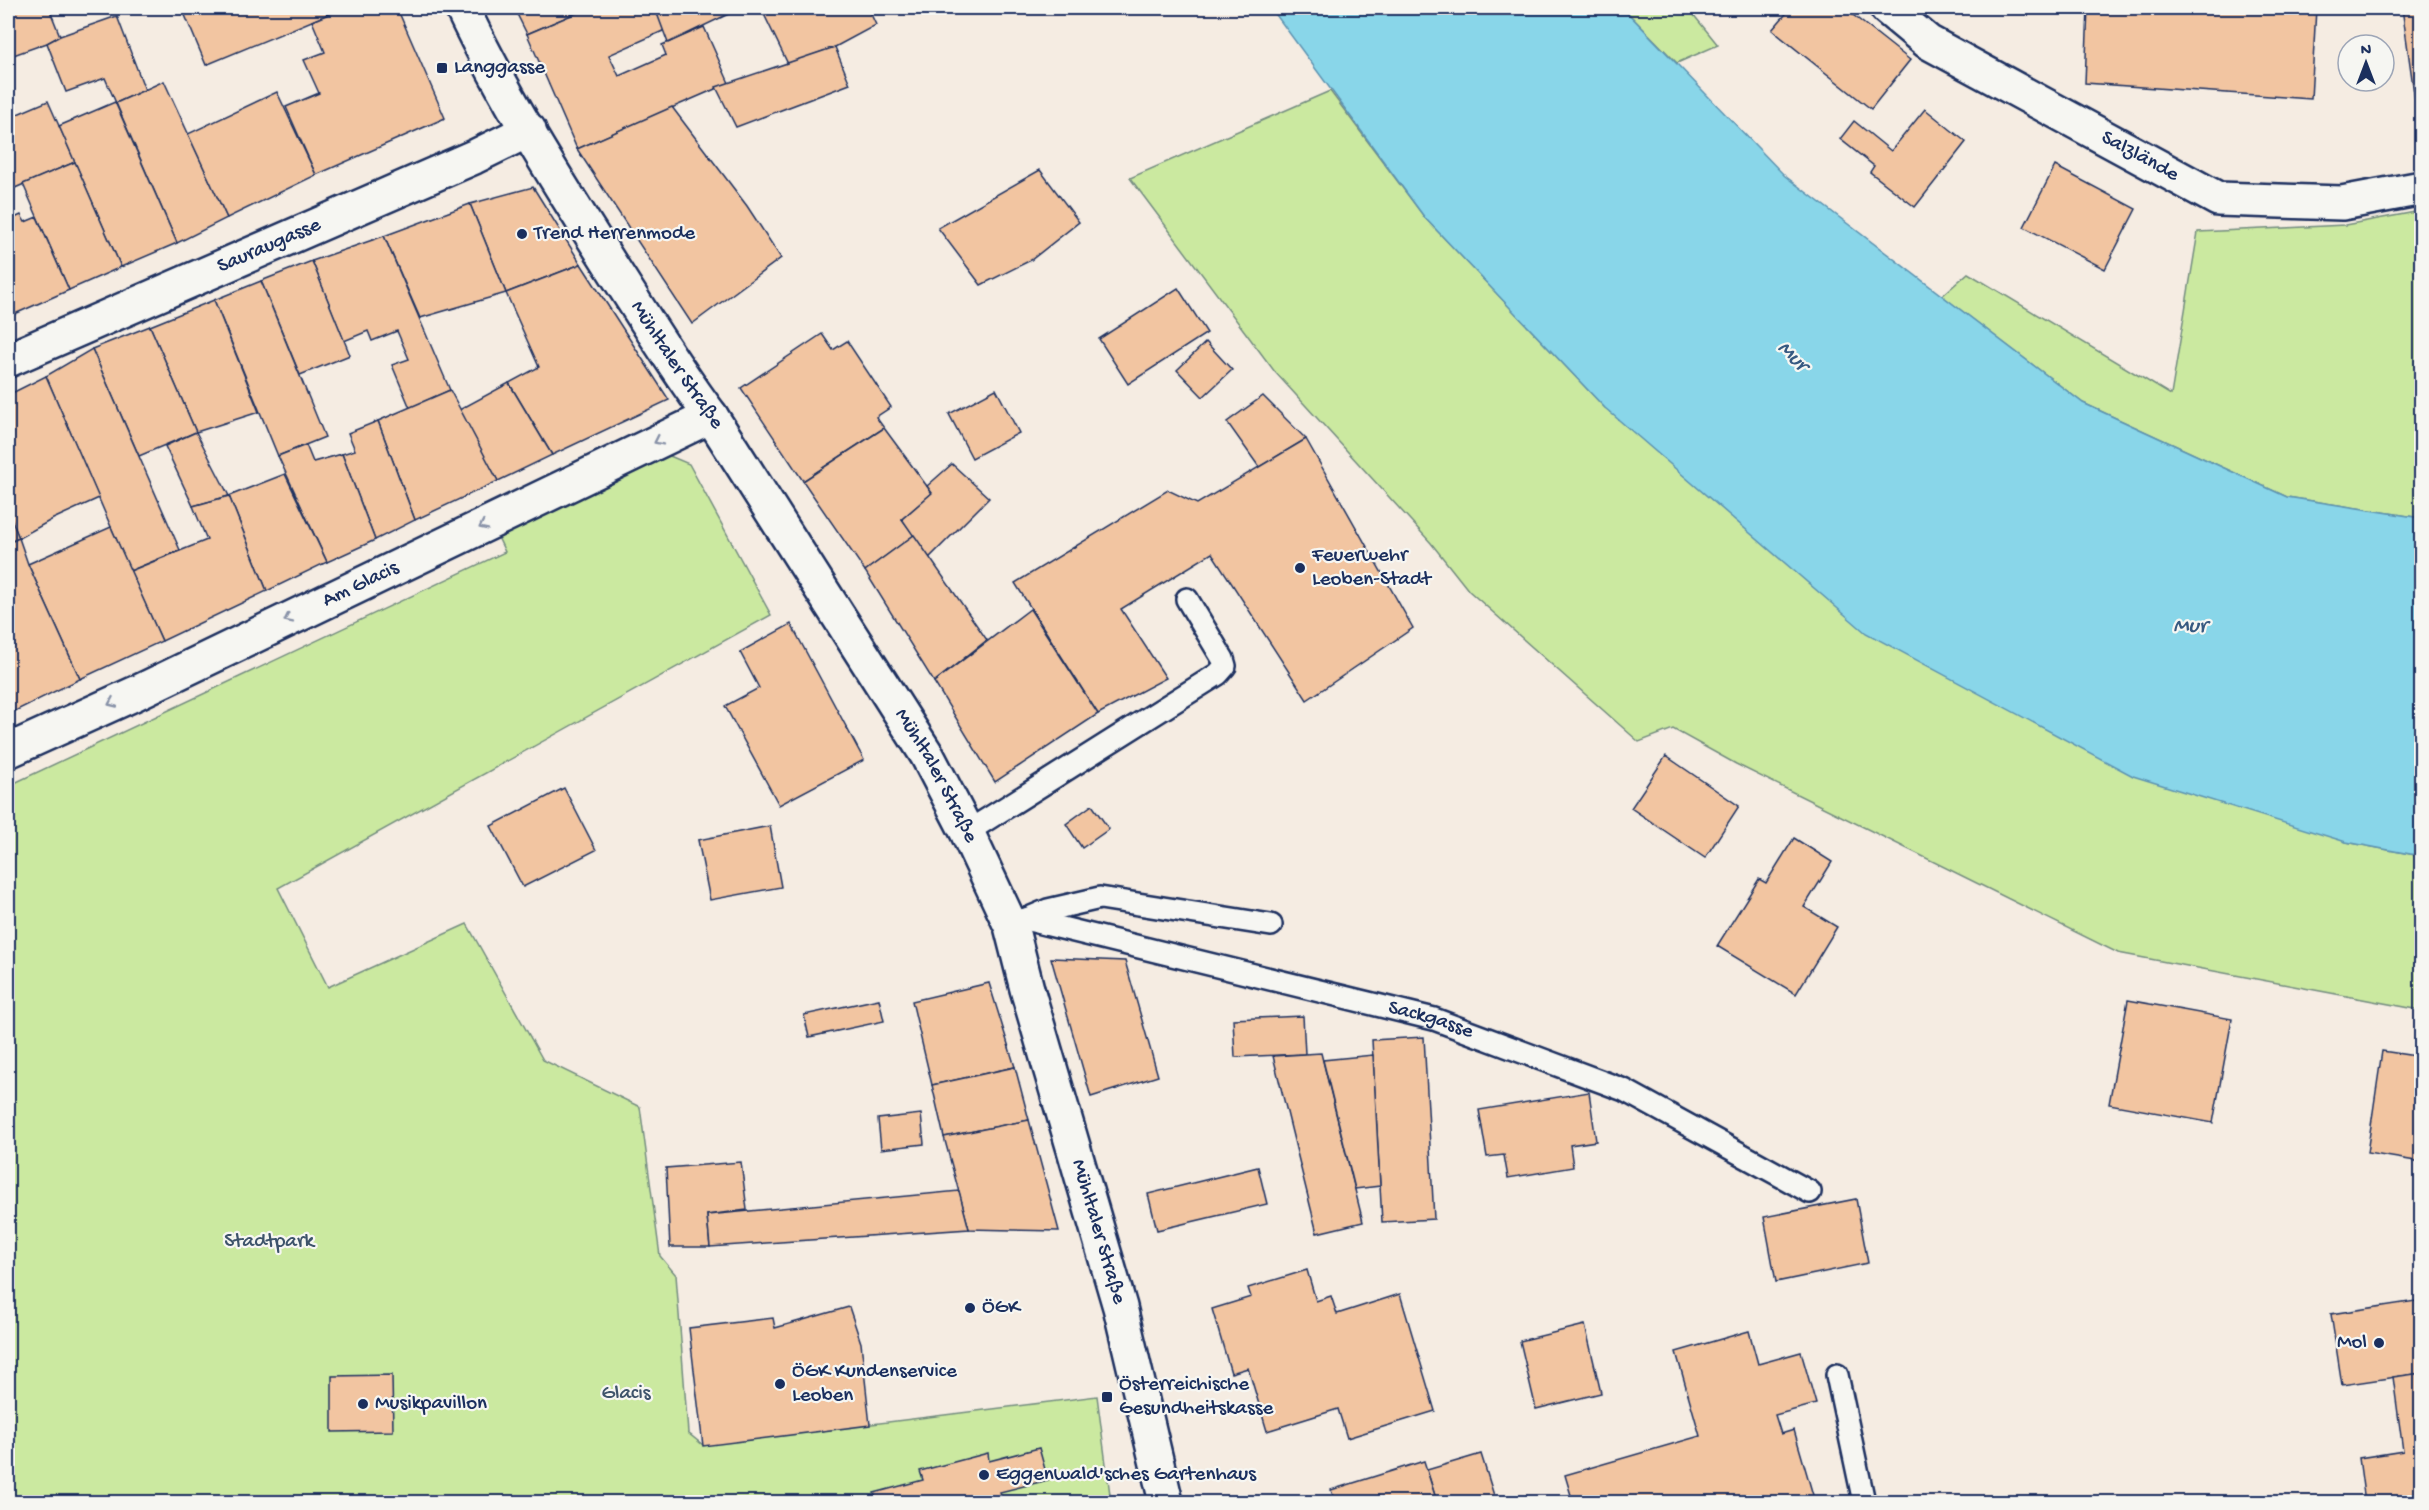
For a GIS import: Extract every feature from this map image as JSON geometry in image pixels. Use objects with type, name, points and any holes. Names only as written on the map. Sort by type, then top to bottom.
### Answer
[{"type":"street","points":[[462,8],[494,73],[529,130]]},
{"type":"street","name":"Salzlände","points":[[1887,8],[1928,42],[2218,199],[2342,203],[2421,188]]},
{"type":"street","name":"Sauraugasse","points":[[8,360],[474,158],[529,130]]},
{"type":"street","name":"Mühltaler Straße","points":[[529,130],[580,217],[687,383],[711,416],[927,755],[1018,922],[1027,989],[1120,1306],[1166,1503]]},
{"type":"street","name":"Am Glacis","points":[[8,751],[136,693],[711,416]]},
{"type":"lane","points":[[967,832],[1218,674],[1225,666],[1223,659],[1187,599]]},
{"type":"lane","points":[[1018,922],[1047,910],[1100,898],[1271,925]]},
{"type":"lane","name":"Sackgasse","points":[[1018,922],[1434,1019],[1624,1090],[1810,1192]]},
{"type":"lane","points":[[1837,1375],[1864,1503]]},
{"type":"green space","points":[[1623,8],[1688,8],[1718,45],[1677,63]]},
{"type":"green space","points":[[1330,91],[1425,218],[1605,408],[2346,842],[2421,856],[2421,1010],[2118,953],[1736,764],[1673,729],[1639,742],[1469,591],[1431,543],[1275,372],[1130,178]]},
{"type":"green space","points":[[2421,211],[2421,518],[2287,497],[2083,403],[1942,296],[1968,273],[2171,395],[2198,232],[2345,225]]},
{"type":"green space","name":"Stadtpark","points":[[665,454],[689,464],[771,615],[278,888],[328,987],[467,924],[543,1060],[640,1107],[660,1256],[676,1275],[688,1433],[703,1445],[1097,1396],[1111,1502],[8,1502],[8,786],[505,552],[497,535]]},
{"type":"water","name":"Mur","points":[[1271,8],[1623,8],[1785,176],[2083,403],[2287,497],[2421,518],[2421,856],[2346,842],[2133,776],[1866,633],[1605,408],[1425,218]]},
{"type":"building","points":[[8,8],[49,8],[60,36],[8,57]]},
{"type":"building","points":[[182,8],[343,8],[206,65]]},
{"type":"building","points":[[343,8],[397,8],[445,118],[316,175],[286,107],[319,93],[304,60],[325,52],[312,21]]},
{"type":"building","points":[[514,8],[588,8],[527,34]]},
{"type":"building","points":[[588,8],[655,8],[665,30],[609,55],[619,76],[666,55],[662,45],[704,27],[729,83],[577,149],[527,34]]},
{"type":"building","points":[[655,8],[741,8],[668,43]]},
{"type":"building","points":[[761,8],[868,8],[876,25],[835,47],[788,64]]},
{"type":"building","points":[[1791,8],[1844,8],[1910,60],[1871,109],[1772,30]]},
{"type":"building","points":[[2088,8],[2316,8],[2311,99],[2085,83]]},
{"type":"building","points":[[2402,8],[2422,8],[2422,107],[2416,107]]},
{"type":"building","points":[[117,16],[145,90],[116,103],[105,78],[66,92],[47,43],[60,36]]},
{"type":"building","points":[[835,47],[850,84],[736,127],[716,87]]},
{"type":"building","points":[[164,81],[227,218],[177,243],[116,103]]},
{"type":"building","points":[[277,92],[316,175],[227,218],[188,134]]},
{"type":"building","points":[[48,101],[75,162],[8,191],[8,118]]},
{"type":"building","points":[[115,102],[177,243],[121,267],[59,126]]},
{"type":"building","points":[[672,107],[747,206],[781,258],[692,324],[577,149]]},
{"type":"building","points":[[1925,109],[1966,142],[1915,207],[1870,172],[1874,166],[1840,139],[1854,121],[1891,151]]},
{"type":"building","points":[[75,162],[121,267],[69,290],[23,184]]},
{"type":"building","points":[[2055,166],[2136,209],[2105,269],[2024,227]]},
{"type":"building","points":[[1040,170],[1079,222],[1031,260],[981,285],[938,228]]},
{"type":"building","name":"Trend Herrenmode","points":[[533,187],[581,264],[506,293],[470,204]]},
{"type":"building","points":[[470,204],[506,293],[420,318],[384,236]]},
{"type":"building","points":[[21,215],[25,222],[37,217],[69,290],[8,317],[8,221]]},
{"type":"building","points":[[384,236],[450,390],[410,408],[392,365],[409,359],[397,331],[372,341],[368,331],[344,341],[312,261]]},
{"type":"building","points":[[312,261],[350,355],[300,375],[261,281]]},
{"type":"building","points":[[581,264],[669,400],[552,455],[509,383],[539,367],[506,293]]},
{"type":"building","points":[[261,281],[325,437],[278,456],[214,300]]},
{"type":"building","points":[[1178,288],[1207,333],[1128,384],[1099,339]]},
{"type":"building","points":[[214,300],[259,412],[196,432],[150,326]]},
{"type":"building","points":[[150,326],[196,432],[139,456],[92,349]]},
{"type":"building","points":[[822,334],[833,350],[847,341],[891,407],[876,417],[884,428],[803,481],[741,388]]},
{"type":"building","points":[[1206,342],[1232,370],[1203,397],[1177,370]]},
{"type":"building","points":[[92,349],[180,550],[130,571],[46,376]]},
{"type":"building","points":[[46,376],[99,498],[19,538],[8,511],[8,395]]},
{"type":"building","points":[[509,383],[552,455],[498,481],[459,410]]},
{"type":"building","points":[[996,389],[1019,433],[972,458],[949,414]]},
{"type":"building","points":[[450,390],[498,481],[415,520],[378,421]]},
{"type":"building","points":[[1263,396],[1306,439],[1259,467],[1227,422]]},
{"type":"building","points":[[378,421],[415,520],[375,540],[342,454],[355,450],[348,433]]},
{"type":"building","points":[[884,428],[932,493],[902,519],[914,535],[865,571],[803,481]]},
{"type":"building","points":[[196,432],[229,496],[193,506],[165,446]]},
{"type":"building","name":"Feuerwehr Leoben-Stadt","points":[[1306,439],[1413,628],[1307,700],[1212,553],[1121,609],[1166,678],[1098,714],[1015,583],[1168,490],[1197,504]]},
{"type":"building","points":[[306,445],[313,462],[342,454],[375,540],[327,562],[278,456]]},
{"type":"building","points":[[952,464],[989,498],[929,558],[902,519],[932,493],[927,486]]},
{"type":"building","points":[[285,474],[327,562],[267,591],[229,496]]},
{"type":"building","points":[[229,496],[267,591],[162,641],[130,571],[207,540],[193,506]]},
{"type":"building","points":[[8,511],[19,538],[8,543]]},
{"type":"building","points":[[111,527],[162,641],[80,679],[28,564]]},
{"type":"building","points":[[914,535],[987,640],[934,682],[865,571]]},
{"type":"building","points":[[19,538],[28,564],[80,679],[11,713],[8,705],[8,543]]},
{"type":"building","points":[[1030,609],[1098,714],[995,782],[934,682]]},
{"type":"building","points":[[791,624],[864,760],[779,805],[725,706],[759,688],[740,652]]},
{"type":"building","points":[[1666,756],[1739,806],[1705,858],[1631,808]]},
{"type":"building","points":[[564,788],[596,850],[523,887],[491,826]]},
{"type":"building","points":[[1092,805],[1109,829],[1082,848],[1066,824]]},
{"type":"building","points":[[770,826],[781,887],[710,900],[698,840]]},
{"type":"building","points":[[1794,838],[1832,862],[1804,907],[1837,927],[1796,994],[1717,946],[1759,879],[1766,883]]},
{"type":"building","points":[[1051,958],[1125,961],[1158,1076],[1091,1097]]},
{"type":"building","points":[[989,983],[1015,1067],[932,1085],[912,1001]]},
{"type":"building","points":[[879,999],[884,1021],[809,1037],[804,1015]]},
{"type":"building","points":[[2128,1000],[2232,1019],[2213,1123],[2109,1104]]},
{"type":"building","points":[[1303,1016],[1305,1054],[1235,1057],[1233,1019]]},
{"type":"building","points":[[1424,1037],[1434,1219],[1382,1222],[1372,1040]]},
{"type":"building","points":[[2382,1051],[2422,1057],[2422,1162],[2367,1153]]},
{"type":"building","points":[[1321,1053],[1363,1222],[1317,1233],[1273,1056]]},
{"type":"building","points":[[1373,1055],[1380,1186],[1355,1189],[1323,1060]]},
{"type":"building","points":[[1015,1067],[1029,1120],[944,1137],[932,1085]]},
{"type":"building","points":[[1589,1092],[1596,1141],[1570,1145],[1573,1167],[1508,1178],[1504,1155],[1487,1157],[1479,1110]]},
{"type":"building","points":[[921,1114],[924,1144],[881,1149],[878,1119]]},
{"type":"building","points":[[1029,1120],[1059,1231],[969,1229],[944,1137]]},
{"type":"building","points":[[741,1162],[747,1210],[707,1215],[710,1247],[670,1247],[666,1168]]},
{"type":"building","points":[[1258,1167],[1267,1204],[1157,1230],[1148,1194]]},
{"type":"building","points":[[959,1191],[969,1229],[710,1247],[707,1215]]},
{"type":"building","points":[[1856,1199],[1868,1263],[1776,1282],[1764,1217]]},
{"type":"building","points":[[1307,1270],[1316,1301],[1331,1296],[1337,1314],[1400,1294],[1435,1411],[1347,1438],[1338,1409],[1267,1431],[1248,1368],[1231,1373],[1212,1309],[1251,1297],[1248,1288]]},
{"type":"building","name":"Mol","points":[[2422,1300],[2422,1373],[2342,1385],[2331,1314]]},
{"type":"building","name":"ÖGK Kundenservice Leoben","points":[[849,1307],[861,1343],[870,1425],[703,1446],[689,1328],[773,1318],[775,1328]]},
{"type":"building","points":[[1585,1325],[1601,1393],[1536,1409],[1520,1341]]},
{"type":"building","points":[[1749,1331],[1758,1364],[1801,1352],[1816,1404],[1775,1415],[1781,1434],[1794,1430],[1815,1502],[1573,1502],[1565,1475],[1700,1436],[1676,1352]]},
{"type":"building","points":[[2422,1373],[2422,1502],[2365,1502],[2359,1458],[2403,1451],[2393,1377]]},
{"type":"building","name":"Musikpavillon","points":[[392,1375],[393,1431],[332,1432],[332,1376]]},
{"type":"building","name":"Eggenwald'sches Gartenhaus","points":[[1039,1448],[1048,1480],[1000,1492],[1003,1502],[877,1502],[874,1493],[923,1480],[920,1471],[988,1453],[989,1461]]},
{"type":"building","points":[[1481,1454],[1496,1502],[1437,1502],[1427,1470]]},
{"type":"building","points":[[1424,1461],[1437,1502],[1335,1502],[1331,1490]]},
{"type":"place","name":"Langgasse","points":[[442,68]]},
{"type":"place","name":"Trend Herrenmode","points":[[522,234]]},
{"type":"place","name":"Feuerwehr Leoben-Stadt","points":[[1300,568]]},
{"type":"place","name":"ÖGK","points":[[970,1308]]},
{"type":"place","name":"Mol","points":[[2379,1343]]},
{"type":"place","name":"ÖGK Kundenservice Leoben","points":[[780,1384]]},
{"type":"place","name":"Österreichische Gesundheitskasse","points":[[1107,1397]]},
{"type":"place","name":"Musikpavillon","points":[[363,1404]]},
{"type":"place","name":"Eggenwald'sches Gartenhaus","points":[[984,1475]]},
{"type":"park label","name":"Glacis","points":[[626,1394]]}]
